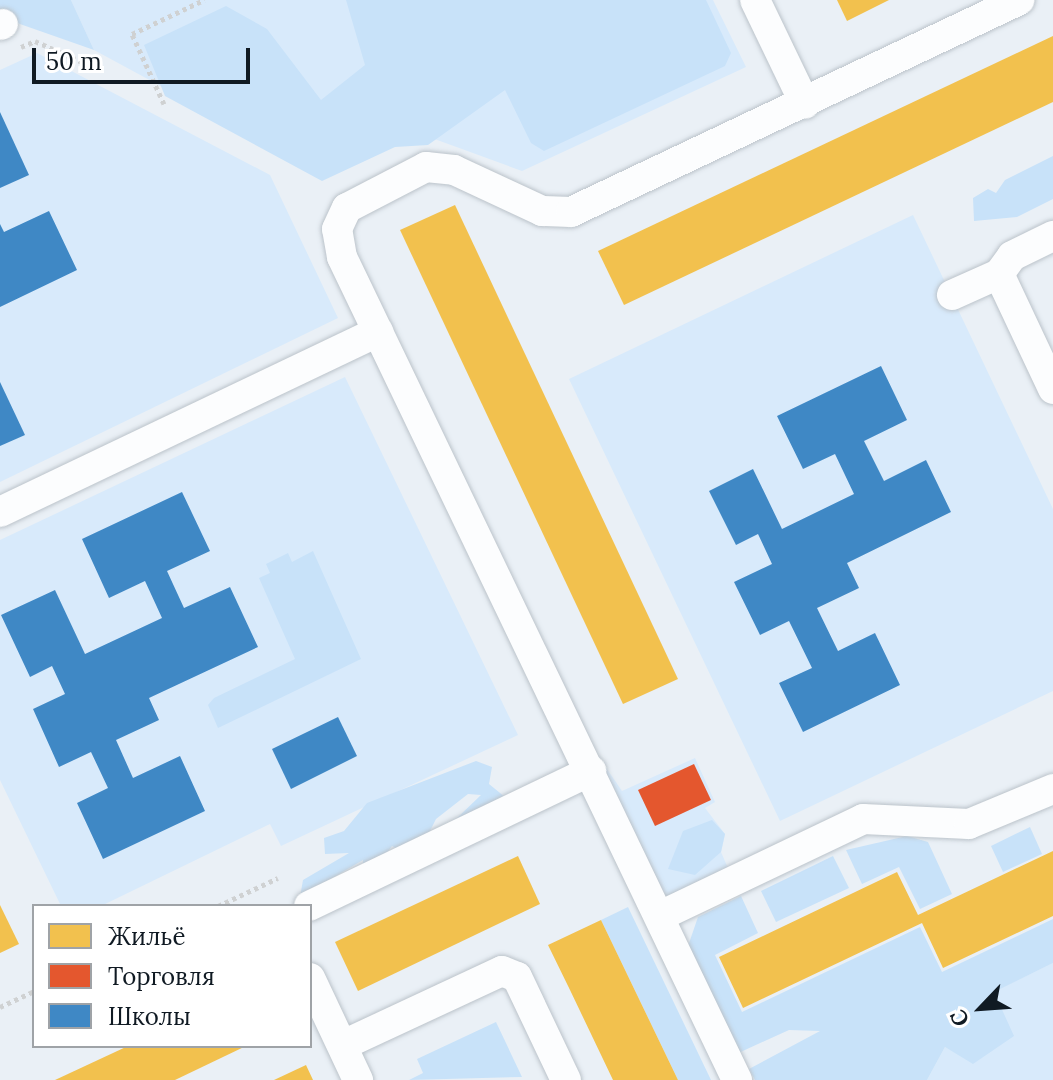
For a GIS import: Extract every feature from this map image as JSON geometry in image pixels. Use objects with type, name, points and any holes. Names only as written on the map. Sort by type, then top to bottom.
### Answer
[{"type":"lane","points":[[755,0],[805,104]]},
{"type":"lane","points":[[737,1080],[342,257],[337,229],[347,208],[368,194],[426,167],[454,170],[542,211],[571,212],[805,104],[1019,0]]},
{"type":"lane","points":[[952,295],[999,274],[1012,256],[1053,236]]},
{"type":"lane","points":[[999,274],[1053,389]]},
{"type":"lane","points":[[0,512],[85,456],[178,441],[378,332]]},
{"type":"lane","points":[[312,905],[591,771]]},
{"type":"lane","points":[[660,916],[863,819],[969,824],[1053,789]]},
{"type":"lane","points":[[343,1045],[502,971],[517,977],[566,1080]]},
{"type":"lane","points":[[312,982],[358,1080]]},
{"type":"path","points":[[164,104],[132,34],[204,0]]},
{"type":"path","points":[[5,34],[35,41],[100,70]]},
{"type":"path","points":[[222,904],[278,878]]},
{"type":"path","points":[[0,1007],[32,992]]},
{"type":"shaded area","points":[[0,0],[71,0],[94,50],[0,17]]},
{"type":"shaded area","points":[[71,0],[713,0],[746,67],[522,171],[407,129],[320,172],[94,50]]},
{"type":"shaded area","points":[[346,0],[706,0],[731,53],[725,66],[544,151],[531,143],[505,90],[428,145],[395,147],[322,181],[165,96],[144,45],[226,6],[267,29],[321,100],[365,65]]},
{"type":"shaded area","points":[[37,53],[270,175],[338,318],[0,482],[0,70]]},
{"type":"shaded area","points":[[1053,156],[1053,199],[1017,217],[974,221],[973,198],[988,189],[996,193],[1005,180]]},
{"type":"shaded area","points":[[913,215],[1053,509],[1053,691],[780,821],[569,379]]},
{"type":"shaded area","points":[[345,377],[518,735],[281,846],[270,824],[105,904],[60,904],[0,780],[0,540]]},
{"type":"shaded area","points":[[313,551],[361,659],[218,728],[208,705],[214,698],[295,659],[259,578],[270,573],[266,564],[288,553],[292,562]]},
{"type":"shaded area","points":[[598,756],[622,791],[695,758],[715,802],[705,808],[725,834],[721,852],[731,875],[664,902],[591,760]]},
{"type":"shaded area","points":[[476,761],[492,767],[489,784],[505,797],[455,820],[481,795],[468,794],[436,819],[424,843],[403,852],[392,846],[376,868],[363,874],[363,860],[300,897],[303,880],[349,853],[325,854],[324,838],[344,831],[367,803]]},
{"type":"shaded area","points":[[712,820],[725,834],[721,852],[695,875],[668,869],[683,831]]},
{"type":"shaded area","points":[[1030,827],[1042,854],[1003,872],[991,846]]},
{"type":"shaded area","points":[[907,836],[928,842],[952,894],[920,909],[899,867],[862,884],[846,850]]},
{"type":"shaded area","points":[[833,856],[849,888],[776,922],[761,891]]},
{"type":"shaded area","points":[[741,896],[758,933],[715,955],[742,1012],[920,927],[942,972],[1053,919],[1053,963],[994,992],[1014,1036],[973,1064],[945,1047],[927,1080],[755,1080],[749,1069],[820,1031],[789,1030],[734,1055],[687,949],[698,917]]},
{"type":"shaded area","points":[[628,907],[711,1080],[678,1080],[601,920]]},
{"type":"shaded area","points":[[1053,963],[1053,1080],[927,1080],[945,1047],[956,1053],[993,992]]},
{"type":"shaded area","points":[[496,1022],[522,1077],[409,1080],[423,1073],[417,1059]]},
{"type":"building: Жильё","points":[[837,0],[889,0],[847,21]]},
{"type":"building: Жильё","points":[[1053,36],[1053,102],[624,305],[598,251]]},
{"type":"building: Жильё","points":[[455,205],[678,679],[623,704],[400,230]]},
{"type":"building: Жильё","points":[[1053,851],[1053,916],[943,968],[922,923],[743,1008],[719,957],[897,872],[918,915]]},
{"type":"building: Жильё","points":[[518,856],[540,904],[358,991],[335,942]]},
{"type":"building: Жильё","points":[[0,905],[19,944],[0,953]]},
{"type":"building: Жильё","points":[[601,920],[678,1080],[613,1080],[548,945]]},
{"type":"building: Жильё","points":[[124,1048],[242,1048],[175,1080],[55,1080]]},
{"type":"building: Жильё","points":[[306,1065],[313,1080],[274,1080]]},
{"type":"building: Торговля","points":[[694,764],[711,800],[655,826],[638,790]]},
{"type":"building: Школы","points":[[0,112],[29,175],[0,188]]},
{"type":"building: Школы","points":[[49,211],[77,270],[0,307],[0,224],[4,232]]},
{"type":"building: Школы","points":[[881,366],[907,420],[864,441],[884,481],[926,460],[951,512],[847,563],[859,588],[817,608],[838,651],[875,633],[900,685],[803,732],[779,683],[812,668],[789,621],[760,635],[734,582],[772,564],[758,534],[736,545],[709,491],[753,469],[782,529],[854,494],[835,454],[803,469],[777,416]]},
{"type":"building: Школы","points":[[0,382],[25,435],[0,446]]},
{"type":"building: Школы","points":[[182,492],[210,551],[167,571],[184,608],[230,587],[258,647],[149,698],[159,720],[116,740],[133,778],[180,756],[205,811],[103,859],[77,803],[108,788],[91,752],[59,767],[33,709],[65,694],[52,666],[30,677],[1,615],[55,590],[85,654],[162,618],[145,581],[109,598],[82,539]]},
{"type":"building: Школы","points":[[338,717],[357,756],[291,789],[272,749]]}]
